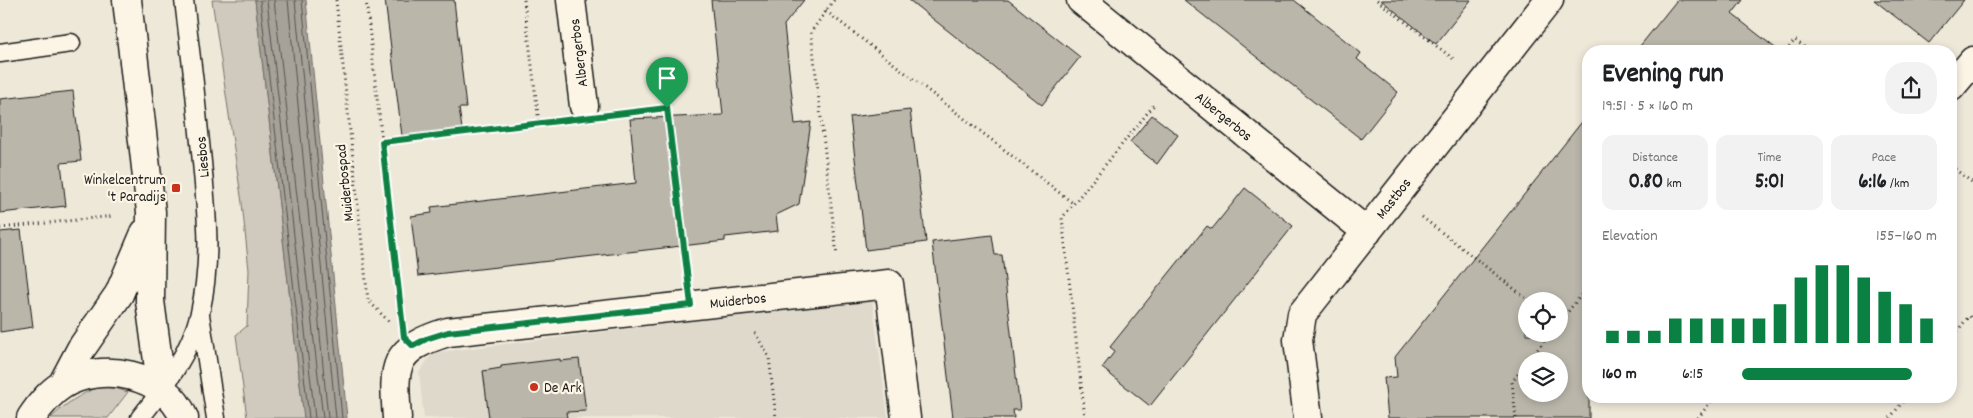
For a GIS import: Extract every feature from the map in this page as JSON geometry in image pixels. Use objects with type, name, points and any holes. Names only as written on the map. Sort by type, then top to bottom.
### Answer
[{"type":"street","points":[[128,0],[150,217],[150,301],[162,391]]},
{"type":"street","name":"Albergerbos","points":[[572,0],[584,106]]},
{"type":"street","name":"Albergerbos","points":[[1081,0],[1367,232]]},
{"type":"street","name":"Mastbos","points":[[1308,418],[1298,340],[1302,314],[1549,0]]},
{"type":"street","points":[[1957,80],[1973,61]]},
{"type":"street","points":[[31,418],[42,402],[62,384],[81,349],[119,294],[150,217]]},
{"type":"street","name":"Muiderbos","points":[[397,418],[394,378],[409,342],[448,332],[889,284],[906,418]]},
{"type":"street","points":[[62,384],[87,374],[113,372],[139,378],[162,391],[184,418]]},
{"type":"lane","name":"Liesbos","points":[[140,418],[162,391],[184,354],[200,314],[207,274],[209,230],[184,0]]},
{"type":"lane","points":[[0,52],[71,43]]},
{"type":"lane","name":"Liesbos","points":[[200,314],[216,418]]},
{"type":"path","name":"Muiderbospad","points":[[336,0],[368,300],[409,342]]},
{"type":"path","points":[[366,0],[382,142],[409,342]]},
{"type":"path","points":[[524,0],[538,123]]},
{"type":"path","points":[[834,0],[811,32],[841,289]]},
{"type":"path","points":[[1377,0],[1484,83]]},
{"type":"path","points":[[826,11],[1074,204]]},
{"type":"path","points":[[1791,45],[1795,40],[1801,45]]},
{"type":"path","points":[[1085,418],[1062,218],[1176,78]]},
{"type":"path","points":[[618,114],[667,108],[691,305]]},
{"type":"path","points":[[382,142],[558,121]]},
{"type":"path","points":[[1957,171],[1973,183]]},
{"type":"path","points":[[1395,196],[1518,292]]},
{"type":"path","points":[[0,228],[150,217]]},
{"type":"path","points":[[1568,312],[1582,294]]},
{"type":"path","points":[[736,300],[769,357],[776,418]]},
{"type":"path","points":[[1957,332],[1970,316],[1973,319]]},
{"type":"path","points":[[1536,352],[1544,342]]},
{"type":"path","points":[[1516,418],[1512,382],[1518,374]]},
{"type":"path","points":[[1698,418],[1710,403]]},
{"type":"path","points":[[1890,418],[1902,403]]},
{"type":"shaded area","points":[[212,0],[255,0],[304,418],[247,418],[236,335],[247,326],[249,270],[242,203]]},
{"type":"shaded area","points":[[872,299],[888,418],[424,418],[419,373],[432,353]]},
{"type":"shaded area","points":[[98,387],[114,388],[128,392],[108,418],[51,418],[73,400]]},
{"type":"water","points":[[255,0],[306,0],[347,418],[304,418]]},
{"type":"building","points":[[385,0],[454,0],[466,108],[459,108],[462,129],[402,136]]},
{"type":"building","points":[[711,0],[804,0],[784,25],[795,124],[811,122],[799,204],[776,215],[778,231],[725,237],[725,241],[418,276],[411,216],[432,213],[431,207],[636,183],[630,119],[723,115]]},
{"type":"building","points":[[909,0],[1008,0],[1080,57],[1042,105]]},
{"type":"building","points":[[1184,0],[1294,0],[1361,53],[1357,59],[1398,92],[1361,139]]},
{"type":"building","points":[[1381,0],[1471,0],[1436,44]]},
{"type":"building","points":[[1677,0],[1743,0],[1732,14],[1771,45],[1641,45]]},
{"type":"building","points":[[1874,0],[1964,0],[1929,43]]},
{"type":"building","points":[[73,91],[81,161],[61,163],[66,206],[0,213],[0,99]]},
{"type":"building","points":[[910,110],[926,242],[866,250],[850,117]]},
{"type":"building","points":[[1152,115],[1178,135],[1157,164],[1130,142]]},
{"type":"building","points":[[1582,122],[1582,403],[1589,403],[1589,418],[1388,418],[1384,378],[1397,377],[1395,357]]},
{"type":"building","points":[[1245,188],[1293,226],[1150,406],[1102,368],[1115,351],[1110,347],[1207,226],[1212,229]]},
{"type":"building","points":[[21,230],[33,327],[0,332],[0,232]]},
{"type":"building","points":[[992,235],[995,255],[1002,255],[1020,410],[1013,410],[1014,418],[953,418],[932,242]]},
{"type":"building","name":"De Ark","points":[[560,359],[560,361],[579,359],[586,411],[566,412],[567,418],[489,418],[483,371],[501,368],[501,366]]},
{"type":"place","name":"Winkelcentrum 't Paradijs","points":[[176,188]]},
{"type":"place","name":"De Ark","points":[[534,387]]},
{"type":"route","points":[[667,108],[691,305],[448,332],[426,339],[413,346],[404,337],[382,142],[667,108]]}]
